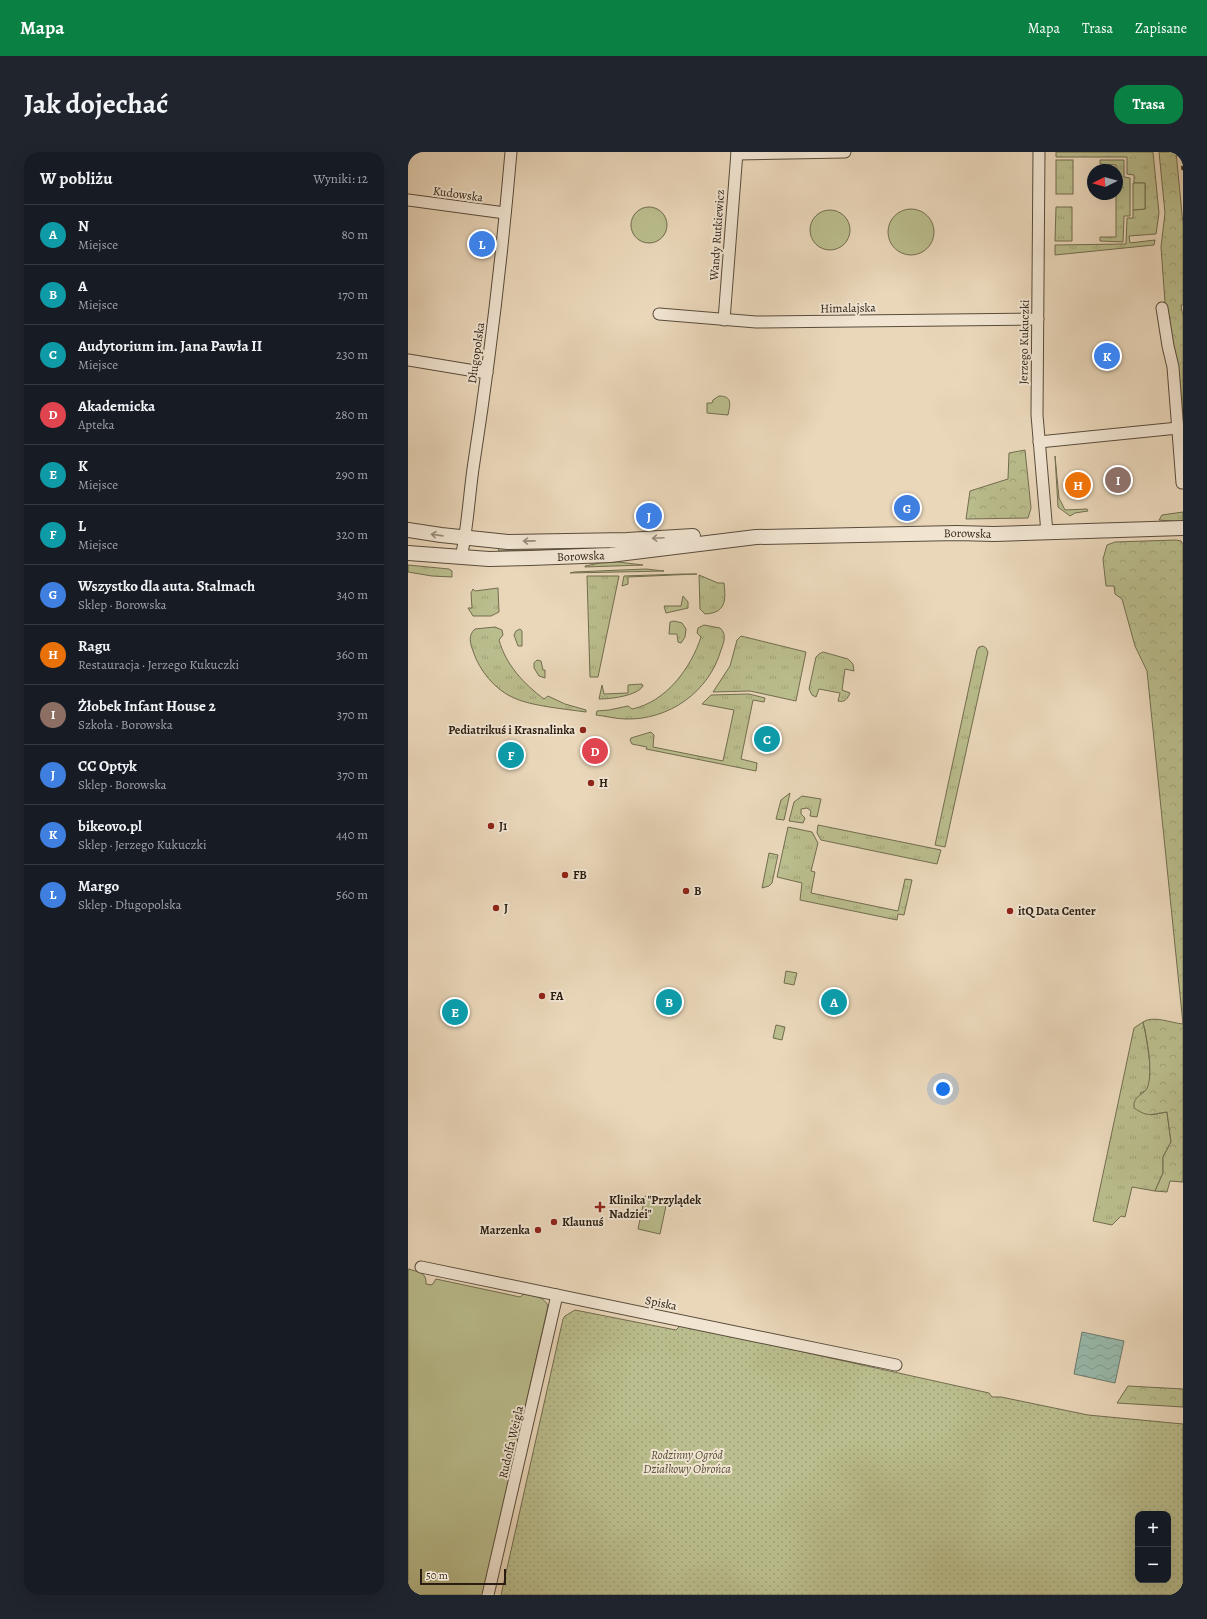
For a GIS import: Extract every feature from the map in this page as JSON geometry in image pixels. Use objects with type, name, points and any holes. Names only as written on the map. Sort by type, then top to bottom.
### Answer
[{"type":"street","name":"Długopolska","points":[[461,558],[495,315],[511,152]]},
{"type":"street","points":[[737,153],[845,152]]},
{"type":"street","name":"Jerzego Kukuczki","points":[[1039,152],[1037,392],[1039,442],[1047,533]]},
{"type":"street","name":"Wandy Rutkiewicz","points":[[724,320],[737,153]]},
{"type":"street","name":"Kudowska","points":[[408,200],[505,213]]},
{"type":"street","points":[[1162,308],[1173,366],[1182,483]]},
{"type":"street","name":"Himalajska","points":[[659,314],[756,322],[1038,319]]},
{"type":"street","points":[[408,360],[487,372]]},
{"type":"street","points":[[1039,442],[1178,428]]},
{"type":"street","name":"Borowska","points":[[408,553],[489,559],[610,555],[753,537],[957,533],[1047,533],[1183,528]]},
{"type":"street","name":"Borowska","points":[[408,530],[508,542],[627,540],[702,535],[746,535],[753,537]]},
{"type":"street","name":"Spiska","points":[[420,1267],[896,1366]]},
{"type":"street","name":"Rudolfa Weigla","points":[[488,1595],[557,1295]]},
{"type":"green space","points":[[1056,152],[1153,152],[1159,213],[1156,234],[1129,236],[1130,243],[1155,240],[1154,245],[1055,255],[1055,245],[1126,244],[1127,218],[1133,218],[1133,210],[1145,209],[1145,183],[1134,183],[1134,175],[1127,174],[1127,157],[1056,157]]},
{"type":"green space","points":[[1159,152],[1176,152],[1183,224],[1183,305],[1181,305],[1183,316],[1183,422],[1178,366],[1167,330],[1161,247],[1165,213]]},
{"type":"green space","points":[[1056,160],[1073,160],[1073,194],[1056,194]]},
{"type":"green space","points":[[1100,160],[1124,160],[1124,177],[1130,178],[1130,216],[1124,216],[1123,242],[1100,241],[1100,237],[1116,237],[1116,200],[1123,200],[1123,164],[1100,164]]},
{"type":"green space","points":[[1133,183],[1145,183],[1145,209],[1133,210]]},
{"type":"green space","points":[[649,207],[659,210],[664,215],[667,225],[664,235],[659,240],[649,243],[639,240],[634,235],[631,225],[634,215],[639,210]]},
{"type":"green space","points":[[1056,207],[1072,207],[1072,241],[1055,241]]},
{"type":"green space","points":[[911,209],[924,213],[930,219],[934,232],[930,245],[924,251],[911,255],[898,251],[892,245],[888,232],[892,219],[898,213]]},
{"type":"green space","points":[[830,210],[841,213],[847,219],[850,230],[847,241],[841,247],[830,250],[819,247],[813,241],[810,230],[813,219],[819,213]]},
{"type":"green space","points":[[719,396],[729,399],[730,405],[728,415],[707,413],[707,403],[712,403],[713,400]]},
{"type":"green space","points":[[1025,450],[1031,508],[1028,518],[966,519],[970,491],[1008,479],[1009,453]]},
{"type":"green space","points":[[1055,456],[1059,498],[1065,510],[1087,509],[1088,511],[1075,513],[1070,516],[1058,507]]},
{"type":"green space","points":[[1183,512],[1183,522],[1159,520],[1162,515]]},
{"type":"green space","points":[[1181,541],[1183,544],[1183,1024],[1147,671],[1135,646],[1122,599],[1115,594],[1114,586],[1106,586],[1103,559],[1107,545],[1115,542]]},
{"type":"green space","points":[[632,547],[499,551],[498,548]]},
{"type":"green space","points":[[618,562],[643,565],[585,567],[600,563]]},
{"type":"green space","points":[[408,565],[449,569],[452,571],[452,577],[432,576],[408,572]]},
{"type":"green space","points":[[646,569],[664,571],[570,573],[574,572]]},
{"type":"green space","points":[[697,574],[628,577],[628,584],[622,586],[624,576]]},
{"type":"green space","points":[[699,575],[718,583],[724,583],[725,595],[723,604],[717,611],[705,614],[700,609]]},
{"type":"green space","points":[[587,576],[619,576],[598,677],[590,677]]},
{"type":"green space","points":[[498,588],[499,612],[491,616],[473,616],[468,608],[472,608],[471,593],[473,589],[475,591]]},
{"type":"green space","points":[[683,596],[688,602],[688,608],[666,613],[664,606],[681,606]]},
{"type":"green space","points":[[674,621],[682,623],[686,629],[685,637],[681,643],[678,642],[677,634],[669,634],[670,622]]},
{"type":"green space","points":[[704,625],[720,628],[724,633],[724,641],[715,665],[707,679],[697,691],[685,701],[672,709],[657,715],[642,718],[622,719],[596,715],[597,711],[628,706],[632,709],[644,705],[656,699],[666,691],[676,682],[691,660],[701,637],[697,633],[698,628]]},
{"type":"green space","points":[[495,627],[502,630],[503,635],[499,640],[506,658],[511,666],[530,687],[544,699],[548,696],[565,704],[586,710],[586,712],[548,707],[521,701],[500,690],[494,685],[479,665],[470,639],[471,634],[475,629]]},
{"type":"green space","points":[[520,629],[522,631],[522,646],[518,646],[514,635],[516,631]]},
{"type":"green space","points":[[741,636],[806,652],[796,701],[750,691],[713,692],[730,666],[737,640]]},
{"type":"green space","points":[[983,646],[988,652],[945,847],[935,845],[977,650],[979,647]]},
{"type":"green space","points":[[823,652],[848,659],[853,664],[854,671],[845,669],[842,690],[850,693],[844,701],[838,701],[840,693],[819,689],[816,697],[812,695],[809,689],[816,657]]},
{"type":"green space","points":[[537,660],[541,661],[543,670],[545,670],[545,678],[539,676],[534,668],[534,663]]},
{"type":"green space","points":[[642,684],[643,686],[629,695],[616,698],[599,699],[602,685],[604,694],[628,693],[628,685]]},
{"type":"green space","points":[[749,694],[765,698],[764,702],[753,700],[741,759],[757,763],[756,771],[646,749],[647,747],[632,744],[630,740],[631,738],[651,732],[654,735],[653,747],[723,761],[734,710],[702,704],[711,695]]},
{"type":"green space","points":[[790,793],[784,820],[776,819],[781,800]]},
{"type":"green space","points":[[802,796],[821,799],[817,817],[810,816],[811,811],[807,808],[801,809],[801,814],[805,818],[803,823],[789,821],[794,802]]},
{"type":"green space","points":[[818,825],[941,850],[937,864],[821,840],[817,833]]},
{"type":"green space","points":[[788,827],[812,832],[818,843],[811,871],[815,872],[811,893],[898,911],[905,879],[912,880],[904,915],[898,914],[897,920],[800,900],[802,883],[777,877]]},
{"type":"green space","points":[[769,853],[778,855],[772,883],[769,886],[762,888]]},
{"type":"green space","points":[[786,971],[797,973],[794,985],[784,983]]},
{"type":"green space","points":[[1157,1019],[1183,1024],[1183,1182],[1170,1181],[1167,1192],[1155,1191],[1163,1173],[1163,1157],[1171,1142],[1167,1112],[1147,1114],[1134,1108],[1135,1100],[1147,1089],[1150,1072],[1149,1054],[1143,1022]]},
{"type":"green space","points":[[1143,1022],[1149,1055],[1150,1082],[1148,1088],[1140,1093],[1151,1115],[1167,1112],[1171,1142],[1163,1157],[1163,1173],[1155,1191],[1132,1187],[1125,1217],[1121,1216],[1112,1225],[1093,1221],[1134,1028]]},
{"type":"green space","points":[[776,1025],[785,1027],[782,1040],[773,1038]]},
{"type":"green space","points":[[645,1196],[667,1201],[660,1234],[638,1229]]},
{"type":"green space","points":[[408,1269],[421,1273],[425,1277],[426,1284],[432,1285],[436,1279],[520,1297],[524,1294],[541,1298],[548,1306],[483,1595],[408,1595]]},
{"type":"green space","name":"Rodzinny Ogród Działkowy Obrońca","points":[[575,1310],[676,1330],[681,1325],[989,1393],[992,1397],[1001,1397],[1088,1415],[1183,1424],[1183,1595],[501,1595],[563,1319]]},
{"type":"green space","points":[[1128,1386],[1183,1389],[1183,1407],[1117,1403]]},
{"type":"water","points":[[1082,1332],[1124,1341],[1115,1383],[1074,1374]]},
{"type":"railway","points":[[1181,152],[1183,170]]},
{"type":"place","name":"Margo","points":[[482,244]]},
{"type":"place","name":"bikeovo.pl","points":[[1107,356]]},
{"type":"place","name":"Żłobek Infant House 2","points":[[1118,480]]},
{"type":"place","name":"Ragu","points":[[1078,485]]},
{"type":"place","name":"Wszystko dla auta. Stalmach","points":[[907,508]]},
{"type":"place","name":"CC Optyk","points":[[649,516]]},
{"type":"place","name":"Pediatrikuś i Krasnalinka","points":[[583,730]]},
{"type":"place","name":"Audytorium im. Jana Pawła II","points":[[767,739]]},
{"type":"place","name":"Akademicka","points":[[595,751]]},
{"type":"place","name":"L","points":[[511,755]]},
{"type":"place","name":"H","points":[[591,783]]},
{"type":"place","name":"J1","points":[[491,826]]},
{"type":"place","name":"FB","points":[[565,875]]},
{"type":"place","name":"B","points":[[686,891]]},
{"type":"place","name":"J","points":[[496,908]]},
{"type":"place","name":"itQ Data Center","points":[[1010,911]]},
{"type":"place","name":"FA","points":[[542,996]]},
{"type":"place","name":"A","points":[[669,1002]]},
{"type":"place","name":"N","points":[[834,1002]]},
{"type":"place","name":"K","points":[[455,1012]]},
{"type":"place","name":"Klinika \"Przylądek Nadziei\"","points":[[600,1207]]},
{"type":"place","name":"Klaunuś","points":[[554,1222]]},
{"type":"place","name":"Marzenka","points":[[538,1230]]}]
